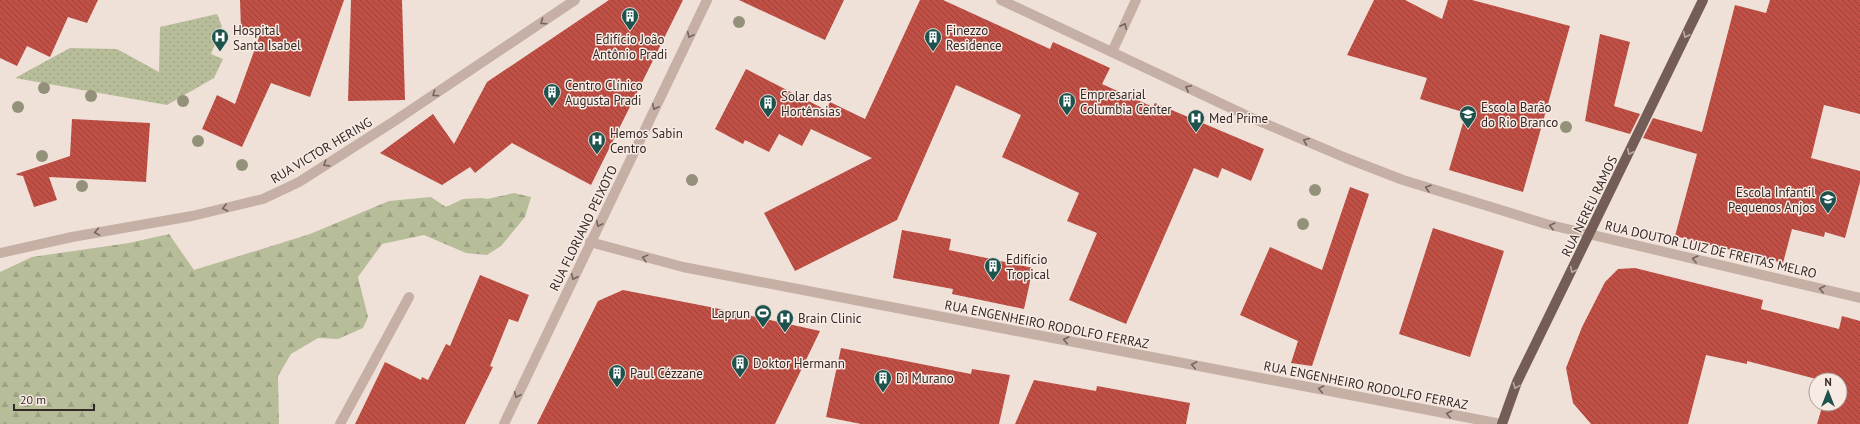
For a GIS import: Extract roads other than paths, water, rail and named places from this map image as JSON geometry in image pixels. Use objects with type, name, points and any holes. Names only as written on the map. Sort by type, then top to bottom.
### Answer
[{"type":"main road","name":"RUA NEREU RAMOS","points":[[1502,424],[1517,382],[1590,235],[1703,0]]},
{"type":"street","name":"RUA VICTOR HERING","points":[[0,253],[72,237],[192,216],[262,199],[299,182],[396,120],[575,0]]},
{"type":"street","name":"RUA FLORIANO PEIXOTO","points":[[504,424],[707,0]]},
{"type":"street","name":"RUA DOUTOR LUIZ DE FREITAS MELRO","points":[[1001,0],[1252,118],[1346,158],[1403,180],[1546,224],[1860,298]]},
{"type":"street","points":[[1112,52],[1136,0]]},
{"type":"street","name":"RUA ENGENHEIRO RODOLFO FERRAZ","points":[[590,242],[683,267],[1502,424]]},
{"type":"street","points":[[340,424],[409,297]]},
{"type":"place","name":"Edifício João Antônio Pradi","points":[[630,31]]},
{"type":"place","name":"Hospital Santa Isabel","points":[[220,52]]},
{"type":"place","name":"Finezzo Residence","points":[[933,52]]},
{"type":"place","name":"Centro Clínico Augusta Pradi","points":[[552,107]]},
{"type":"place","name":"Empresarial Columbia Center","points":[[1067,116]]},
{"type":"place","name":"Solar das Hortênsias","points":[[768,118]]},
{"type":"place","name":"Escola Barão do Rio Branco","points":[[1468,129]]},
{"type":"place","name":"Med Prime","points":[[1196,133]]},
{"type":"place","name":"Hemos Sabin Centro","points":[[597,155]]},
{"type":"place","name":"Escola Infantil Pequenos Anjos","points":[[1828,214]]},
{"type":"place","name":"Edifício Tropical","points":[[993,281]]},
{"type":"place","name":"Laprun","points":[[763,328]]},
{"type":"place","name":"Brain Clinic","points":[[785,333]]},
{"type":"place","name":"Doktor Hermann","points":[[740,378]]},
{"type":"place","name":"Paul Cézzane","points":[[617,388]]},
{"type":"place","name":"Di Murano","points":[[883,393]]}]
